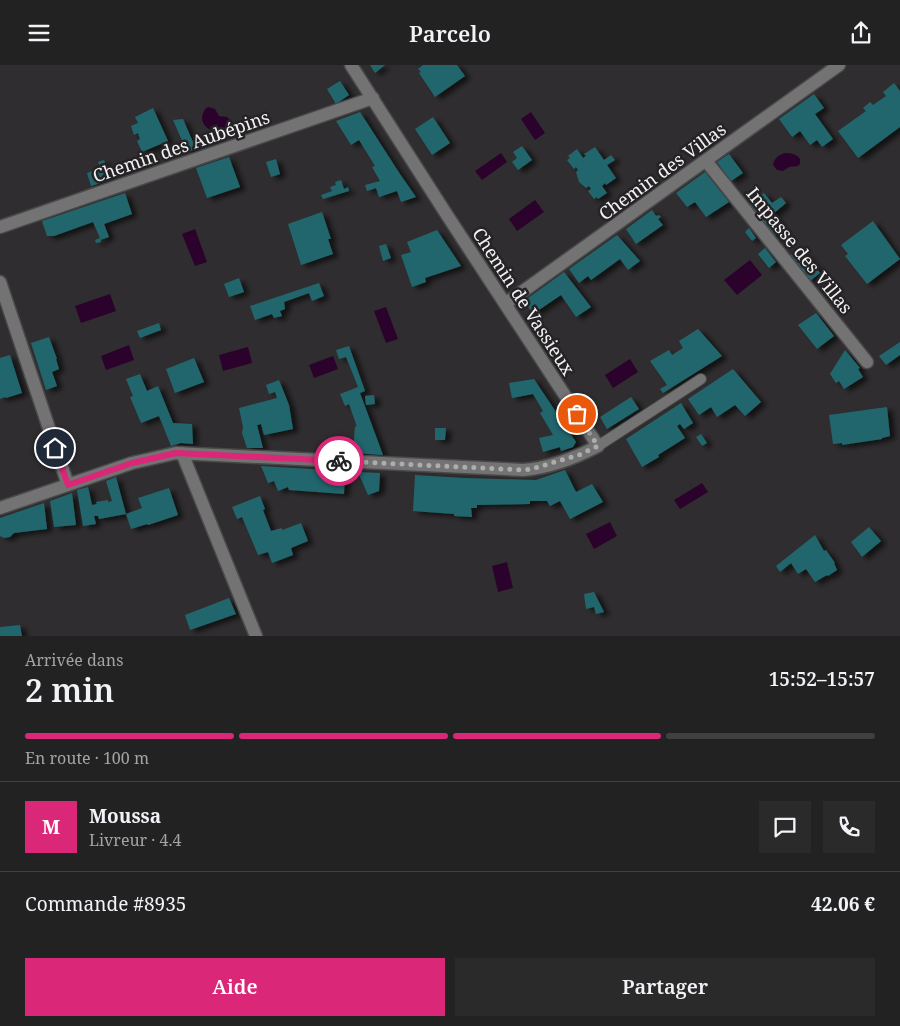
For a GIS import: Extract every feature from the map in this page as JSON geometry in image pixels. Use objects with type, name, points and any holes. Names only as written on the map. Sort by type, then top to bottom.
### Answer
[{"type":"street","name":"Chemin de Vassieux","points":[[351,65],[445,213],[598,446]]},
{"type":"street","name":"Chemin des Villas","points":[[505,304],[839,65]]},
{"type":"street","name":"Chemin des Aubépins","points":[[0,227],[373,98]]},
{"type":"street","name":"Impasse des Villas","points":[[706,161],[867,362]]},
{"type":"street","points":[[0,282],[68,485]]},
{"type":"street","points":[[0,508],[132,463],[182,453],[523,470],[538,468],[579,455],[598,446]]},
{"type":"street","points":[[182,453],[256,636]]},
{"type":"lane","points":[[598,446],[701,379]]},
{"type":"shaded area","points":[[206,108],[215,109],[219,116],[229,119],[229,126],[225,130],[213,131],[203,123],[202,116]]},
{"type":"shaded area","points":[[531,112],[545,133],[535,140],[521,119]]},
{"type":"shaded area","points":[[501,153],[507,162],[482,180],[475,171]]},
{"type":"shaded area","points":[[785,153],[797,156],[800,159],[800,164],[783,171],[777,170],[773,165],[774,160]]},
{"type":"shaded area","points":[[535,200],[544,212],[517,231],[509,219]]},
{"type":"shaded area","points":[[195,229],[207,262],[195,266],[182,234]]},
{"type":"shaded area","points":[[750,260],[762,275],[737,295],[724,280]]},
{"type":"shaded area","points":[[110,294],[116,311],[81,323],[75,306]]},
{"type":"shaded area","points":[[386,307],[398,339],[386,343],[374,311]]},
{"type":"shaded area","points":[[129,345],[134,360],[106,370],[101,356]]},
{"type":"shaded area","points":[[248,347],[252,363],[223,371],[219,355]]},
{"type":"shaded area","points":[[333,356],[338,369],[314,378],[309,365]]},
{"type":"shaded area","points":[[630,359],[638,372],[613,388],[605,375]]},
{"type":"shaded area","points":[[702,483],[708,492],[680,509],[674,500]]},
{"type":"shaded area","points":[[610,522],[617,536],[594,549],[586,534]]},
{"type":"shaded area","points":[[507,562],[513,588],[498,592],[492,566]]},
{"type":"building","points":[[370,65],[385,65],[375,73]]},
{"type":"building","points":[[423,65],[457,65],[465,76],[435,97],[419,73],[421,72],[418,69]]},
{"type":"building","points":[[340,81],[349,95],[336,104],[327,89]]},
{"type":"building","points":[[894,83],[900,91],[900,127],[858,158],[838,131],[866,111],[863,108],[870,102],[873,105],[886,96],[883,92]]},
{"type":"building","points":[[814,94],[824,108],[815,114],[833,139],[822,147],[817,140],[810,145],[800,131],[792,137],[779,119]]},
{"type":"building","points":[[153,108],[168,141],[142,152],[137,141],[140,139],[138,133],[134,135],[131,126],[138,123],[135,117]]},
{"type":"building","points":[[360,112],[416,197],[401,202],[397,191],[379,197],[376,188],[367,191],[365,185],[380,181],[372,167],[375,166],[359,140],[351,145],[336,121]]},
{"type":"building","points":[[433,117],[450,143],[432,155],[415,129]]},
{"type":"building","points":[[183,119],[196,149],[187,152],[173,120]]},
{"type":"building","points":[[522,146],[532,160],[518,170],[512,162],[517,158],[513,152]]},
{"type":"building","points":[[595,147],[604,160],[611,155],[615,160],[607,165],[616,178],[602,186],[607,193],[598,199],[597,197],[594,199],[588,191],[591,189],[589,186],[586,188],[579,182],[576,172],[578,170],[576,167],[574,169],[567,160],[570,158],[568,156],[577,149],[583,158],[586,156],[584,154]]},
{"type":"building","points":[[729,154],[743,173],[731,181],[717,162]]},
{"type":"building","points":[[229,157],[240,187],[207,198],[196,168]]},
{"type":"building","points":[[276,159],[280,174],[271,177],[266,162]]},
{"type":"building","points":[[104,160],[111,180],[91,186],[87,173],[101,168],[98,162]]},
{"type":"building","points":[[705,172],[729,202],[706,217],[695,202],[687,207],[676,193]]},
{"type":"building","points":[[341,180],[344,189],[348,187],[349,191],[323,199],[321,195],[332,191],[330,187],[336,185],[335,182]]},
{"type":"building","points":[[125,193],[132,214],[104,224],[109,237],[96,243],[95,240],[100,238],[93,222],[54,236],[47,236],[42,221]]},
{"type":"building","points":[[764,193],[772,203],[781,197],[786,203],[773,214],[783,230],[774,236],[749,204]]},
{"type":"building","points":[[652,210],[656,216],[659,215],[661,217],[658,219],[663,225],[636,244],[626,229]]},
{"type":"building","points":[[322,212],[331,239],[328,239],[333,254],[301,265],[288,224]]},
{"type":"building","points":[[873,221],[900,259],[867,284],[845,256],[848,254],[841,245]]},
{"type":"building","points":[[749,228],[756,238],[752,241],[745,232]]},
{"type":"building","points":[[437,230],[461,266],[425,278],[426,282],[412,287],[401,255],[411,252],[407,242]]},
{"type":"building","points":[[617,235],[640,261],[628,270],[620,259],[591,280],[588,276],[579,283],[569,269]]},
{"type":"building","points":[[386,244],[391,258],[383,261],[379,246]]},
{"type":"building","points":[[765,248],[776,262],[769,268],[758,254]]},
{"type":"building","points":[[797,250],[803,257],[806,254],[820,273],[810,281],[790,256]]},
{"type":"building","points":[[564,272],[591,307],[576,317],[561,295],[533,314],[524,301]]},
{"type":"building","points":[[239,278],[244,292],[229,297],[224,284]]},
{"type":"building","points":[[319,283],[324,296],[312,301],[309,293],[284,302],[285,309],[280,311],[282,316],[274,318],[272,314],[255,320],[250,306]]},
{"type":"building","points":[[816,313],[834,336],[817,349],[798,325]]},
{"type":"building","points":[[159,323],[161,330],[140,338],[137,331]]},
{"type":"building","points":[[698,329],[722,356],[663,393],[660,389],[667,385],[650,361],[669,350],[672,355],[683,348],[679,341]]},
{"type":"building","points":[[49,337],[59,369],[52,372],[57,386],[46,390],[31,343]]},
{"type":"building","points":[[900,342],[900,355],[886,365],[879,356]]},
{"type":"building","points":[[349,346],[365,391],[360,393],[383,455],[353,453],[355,426],[357,427],[349,404],[345,406],[340,394],[358,387],[346,357],[339,359],[336,350]]},
{"type":"building","points":[[845,350],[860,368],[858,369],[863,377],[844,389],[839,381],[836,383],[830,374]]},
{"type":"building","points":[[10,355],[22,393],[0,399],[0,358]]},
{"type":"building","points":[[194,358],[204,382],[175,393],[166,369]]},
{"type":"building","points":[[733,369],[761,402],[745,416],[735,405],[717,417],[711,407],[699,415],[688,399]]},
{"type":"building","points":[[140,374],[147,391],[158,386],[173,423],[192,424],[193,444],[181,443],[171,446],[159,416],[141,423],[130,397],[133,396],[126,379]]},
{"type":"building","points":[[534,379],[576,442],[573,447],[561,451],[560,447],[543,452],[539,438],[553,435],[540,413],[543,411],[533,394],[512,398],[509,383]]},
{"type":"building","points":[[279,380],[289,405],[293,429],[264,435],[261,424],[257,425],[263,448],[247,448],[242,433],[243,427],[239,408],[277,398],[275,392],[269,394],[266,385]]},
{"type":"building","points":[[374,395],[375,404],[366,405],[365,396]]},
{"type":"building","points":[[631,397],[639,409],[607,429],[600,417]]},
{"type":"building","points":[[681,403],[693,423],[684,429],[680,424],[677,426],[685,438],[642,467],[626,439]]},
{"type":"building","points":[[887,407],[890,436],[842,445],[842,443],[833,444],[829,415]]},
{"type":"building","points":[[435,428],[446,428],[445,440],[435,440]]},
{"type":"building","points":[[701,434],[707,443],[702,446],[696,437]]},
{"type":"building","points":[[261,466],[345,471],[344,494],[289,490],[288,487],[278,491],[274,481],[268,483]]},
{"type":"building","points":[[565,470],[576,492],[592,484],[603,502],[570,519],[560,501],[550,506],[547,501],[530,501],[530,504],[477,505],[477,508],[471,508],[472,517],[413,511],[415,475],[536,480]]},
{"type":"building","points":[[358,472],[380,473],[379,491],[368,495]]},
{"type":"building","points":[[116,477],[126,514],[99,519],[98,516],[94,516],[96,524],[83,526],[77,490],[88,487],[92,505],[97,504],[96,502],[112,501],[106,481]]},
{"type":"building","points":[[169,488],[178,515],[131,529],[126,514],[142,508],[138,498]]},
{"type":"building","points":[[72,493],[76,525],[54,527],[50,501]]},
{"type":"building","points":[[260,496],[271,531],[282,528],[282,530],[301,523],[308,541],[291,548],[293,555],[272,563],[268,552],[258,555],[242,517],[237,519],[232,507]]},
{"type":"building","points":[[44,503],[47,529],[14,533],[10,537],[4,538],[0,536],[0,518]]},
{"type":"building","points":[[869,527],[881,541],[862,557],[851,542]]},
{"type":"building","points":[[815,535],[824,551],[826,550],[835,563],[837,570],[815,582],[806,569],[798,574],[791,563],[780,572],[776,566]]},
{"type":"building","points":[[594,592],[604,612],[596,614],[594,607],[586,609],[584,594]]},
{"type":"building","points":[[229,598],[236,614],[190,630],[185,615]]},
{"type":"building","points":[[20,625],[22,636],[0,636],[0,627]]},
{"type":"way so far","points":[[339,461],[523,470],[538,468],[579,455],[598,446],[577,414]]},
{"type":"route","points":[[55,448],[68,485],[132,463],[176,453],[339,461]]}]
